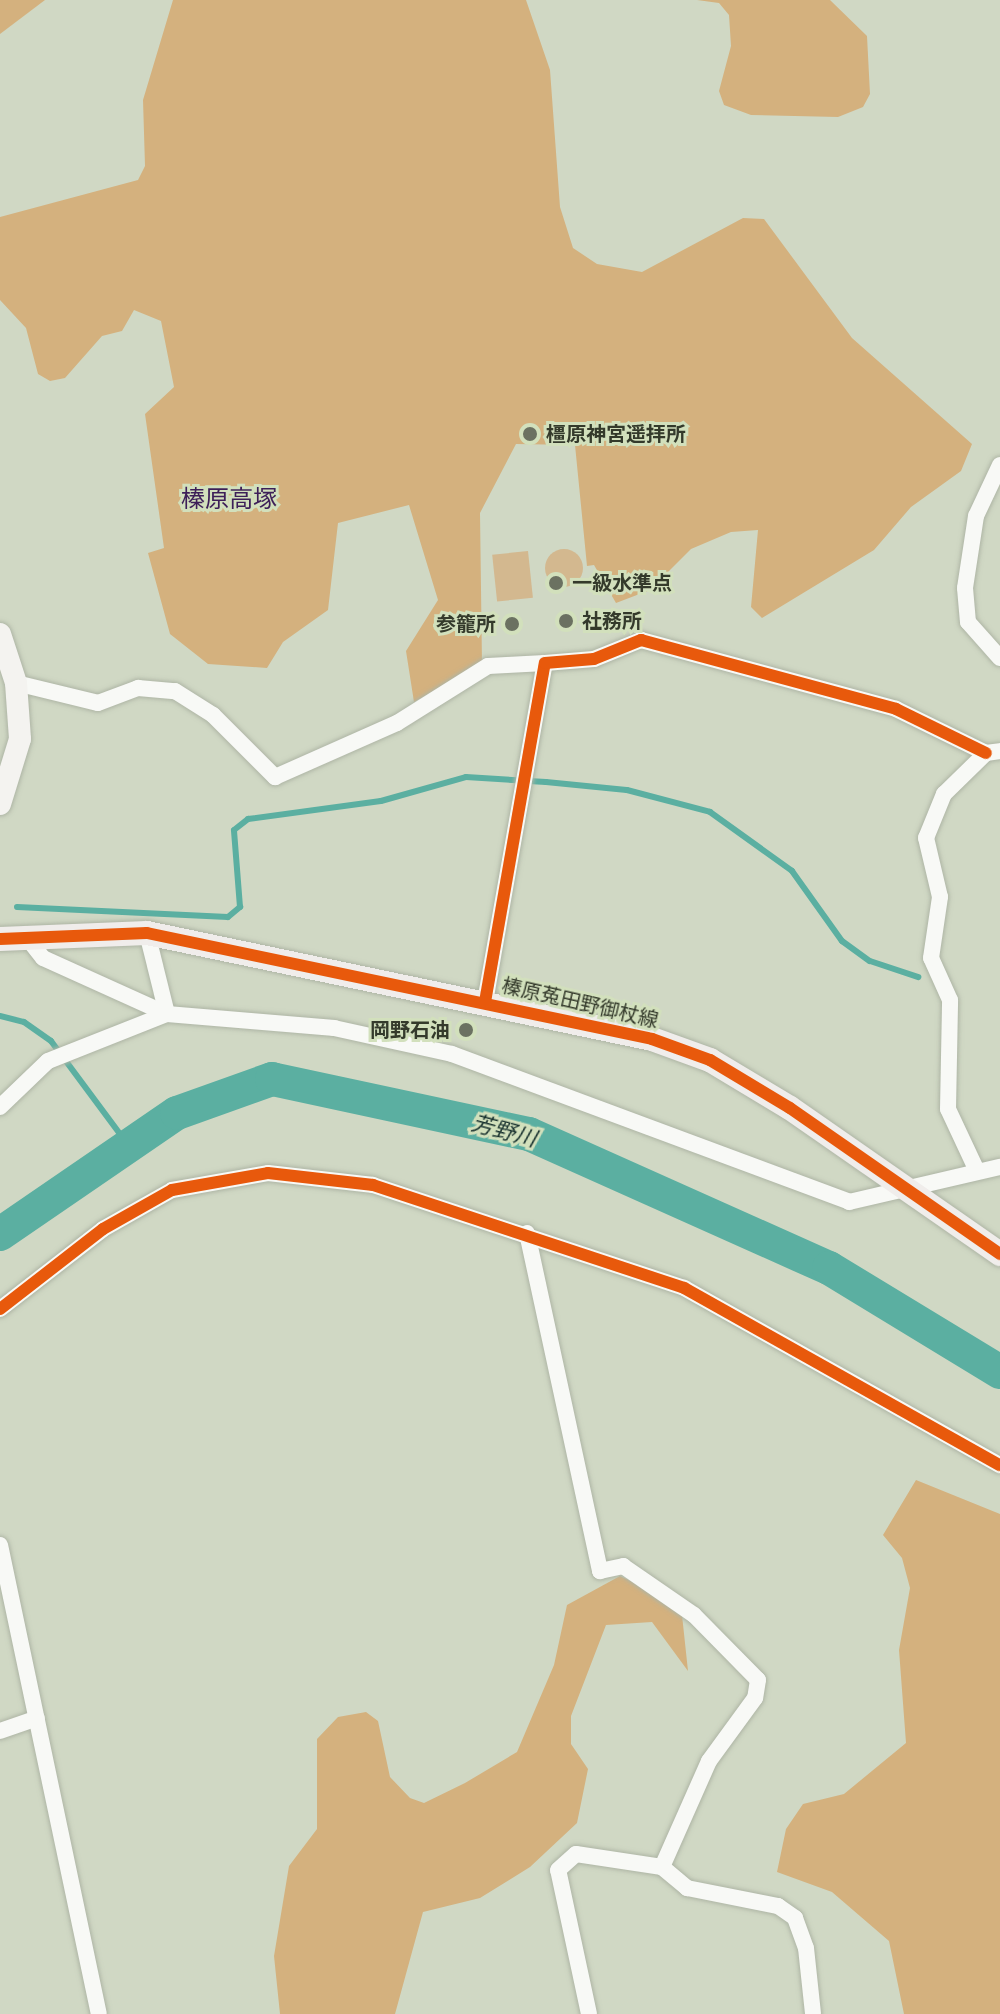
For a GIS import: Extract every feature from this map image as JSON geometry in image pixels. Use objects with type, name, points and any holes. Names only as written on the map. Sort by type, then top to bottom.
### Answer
[{"type":"main road","points":[[0,634],[16,683],[20,739],[0,804]]},
{"type":"main road","name":"榛原菟田野御杖線","points":[[0,939],[25,935],[147,933],[652,1039],[710,1060],[1000,1254]]},
{"type":"street","points":[[1000,465],[976,516],[965,588],[968,622],[1000,658]]},
{"type":"street","points":[[16,683],[98,703],[138,688],[175,691],[213,715],[275,777],[397,723],[488,666],[594,659],[641,640],[896,709],[996,748],[944,794],[926,838],[940,897],[931,958],[950,1000],[948,1109],[977,1171]]},
{"type":"street","points":[[485,1002],[518,801],[545,663]]},
{"type":"street","points":[[147,933],[167,1014]]},
{"type":"street","points":[[25,935],[43,958],[167,1014],[334,1028],[452,1054],[849,1202],[1000,1167]]},
{"type":"street","points":[[0,1107],[48,1061],[167,1014]]},
{"type":"street","points":[[0,1309],[103,1229],[172,1190],[217,1177],[268,1173],[373,1185],[527,1233],[684,1288],[1000,1465]]},
{"type":"street","points":[[527,1233],[600,1571],[623,1566],[694,1615],[758,1680],[755,1698],[709,1761],[662,1867]]},
{"type":"street","points":[[0,1545],[99,2014]]},
{"type":"street","points":[[0,1731],[37,1718]]},
{"type":"street","points":[[589,2014],[558,1870],[576,1854],[662,1867],[687,1888],[778,1906],[795,1918],[806,1948],[813,2014]]},
{"type":"shaded area","points":[[0,0],[45,0],[0,34]]},
{"type":"shaded area","points":[[173,0],[526,0],[550,70],[560,207],[573,248],[597,264],[642,272],[743,218],[764,219],[852,338],[972,444],[961,471],[911,507],[874,550],[762,618],[751,607],[758,530],[731,532],[691,549],[650,590],[616,603],[594,565],[587,566],[575,445],[516,444],[480,513],[482,664],[414,702],[406,651],[438,600],[409,505],[338,523],[328,610],[283,642],[267,668],[208,664],[170,634],[148,553],[164,548],[145,414],[174,387],[161,321],[134,310],[122,331],[102,336],[65,378],[50,381],[38,374],[26,328],[0,300],[0,217],[138,180],[145,166],[143,100]]},
{"type":"shaded area","points":[[697,0],[830,0],[867,36],[870,94],[863,107],[838,117],[751,115],[724,105],[719,91],[731,46],[729,15],[719,3]]},
{"type":"shaded area","points":[[564,549],[578,554],[583,568],[578,582],[564,587],[550,582],[545,568],[550,554]]},
{"type":"shaded area","points":[[528,551],[533,598],[497,602],[492,555]]},
{"type":"shaded area","points":[[916,1480],[1000,1514],[1000,2014],[904,2014],[889,1941],[832,1892],[777,1872],[786,1829],[803,1804],[844,1794],[906,1743],[899,1650],[910,1588],[902,1558],[883,1535]]},
{"type":"shaded area","points":[[620,1576],[660,1595],[682,1615],[688,1671],[652,1622],[606,1625],[571,1716],[571,1744],[588,1769],[577,1823],[530,1867],[480,1898],[423,1912],[395,2014],[280,2014],[274,1956],[289,1866],[317,1829],[317,1739],[338,1717],[366,1712],[378,1721],[390,1777],[410,1798],[424,1803],[465,1783],[517,1752],[554,1665],[567,1605]]},
{"type":"waterway","points":[[17,907],[228,917],[240,907],[234,830],[248,819],[381,801],[466,777],[546,782],[627,790],[710,812],[792,871],[842,941],[870,961],[918,977]]},
{"type":"waterway","points":[[0,1016],[24,1022],[51,1041],[129,1146]]},
{"type":"waterway","name":"芳野川","points":[[0,1234],[177,1113],[272,1079],[529,1134],[829,1268],[1000,1372]]},
{"type":"cycle path","points":[[485,1002],[545,663],[594,659],[641,640],[896,709],[986,753]]},
{"type":"cycle path","points":[[0,939],[147,933],[652,1039],[710,1060],[790,1108],[1000,1254]]},
{"type":"cycle path","points":[[0,1309],[103,1229],[172,1190],[268,1173],[373,1185],[684,1288],[1000,1465]]},
{"type":"place","name":"橿原神宮遥拝所","points":[[530,434]]},
{"type":"place","name":"一級水準点","points":[[556,583]]},
{"type":"place","name":"社務所","points":[[566,621]]},
{"type":"place","name":"参籠所","points":[[512,624]]},
{"type":"place","name":"岡野石油","points":[[466,1030]]},
{"type":"district","name":"榛原高塚","points":[[229,499]]}]
